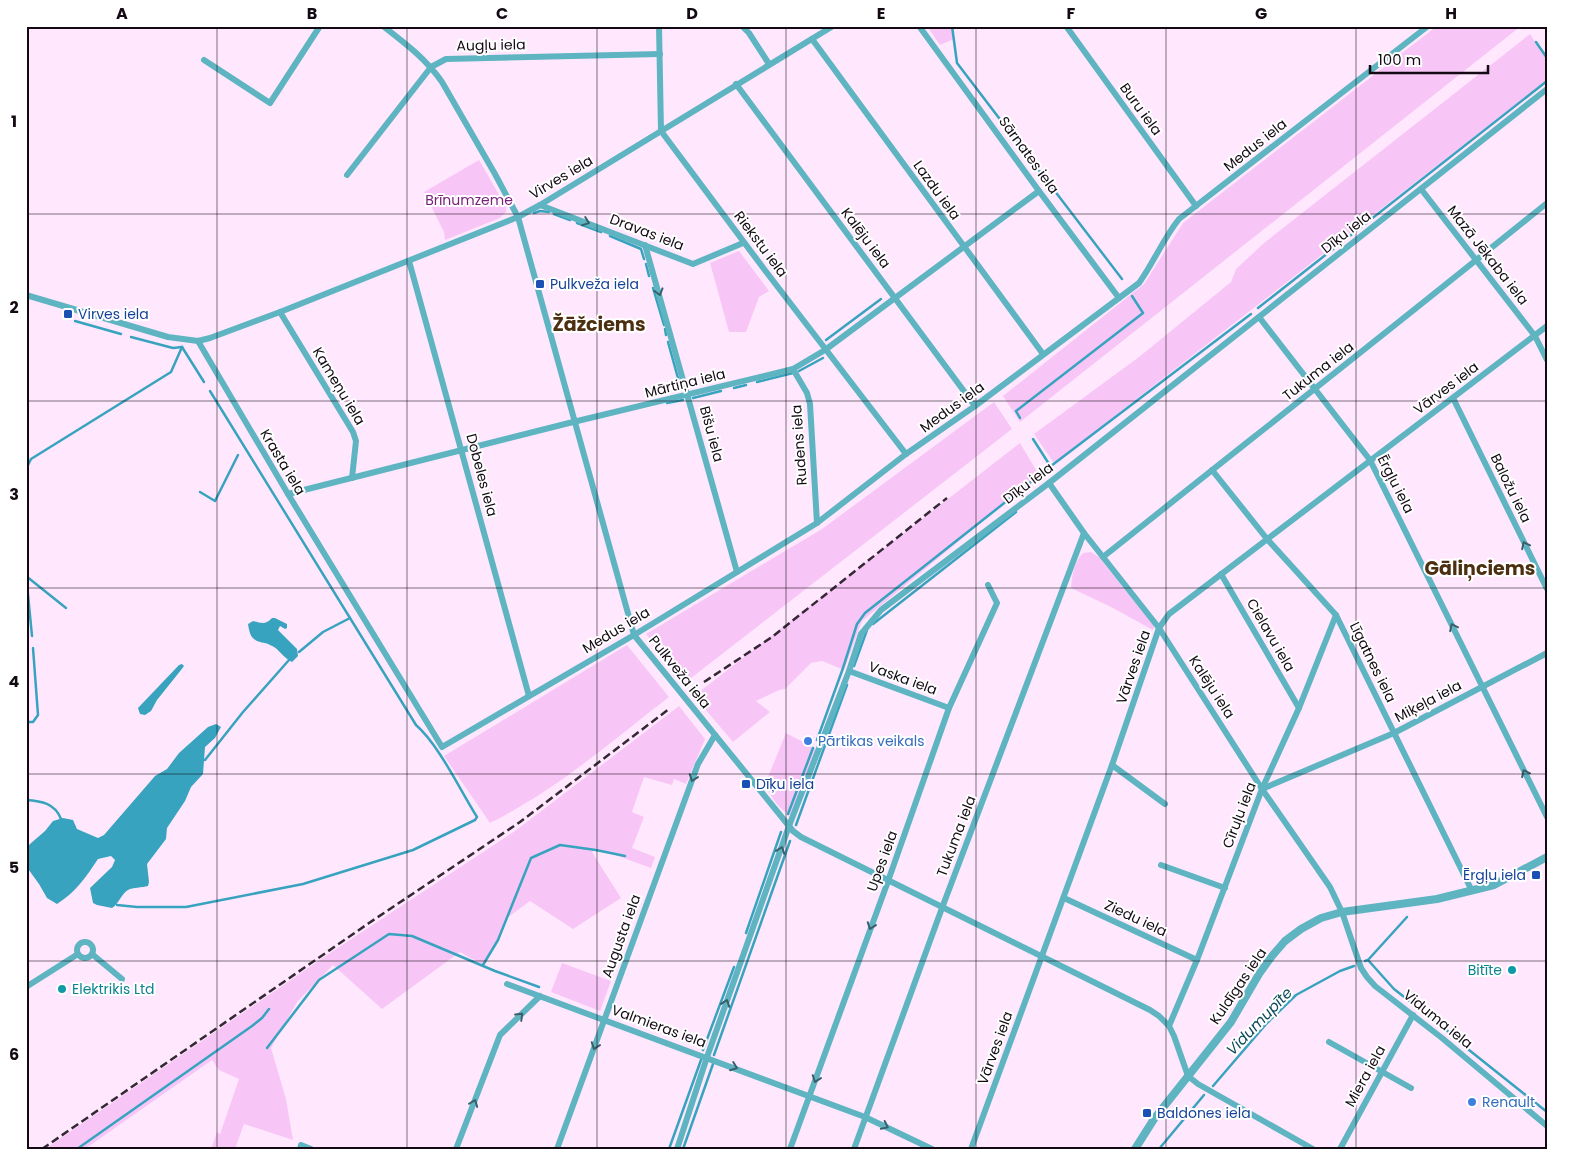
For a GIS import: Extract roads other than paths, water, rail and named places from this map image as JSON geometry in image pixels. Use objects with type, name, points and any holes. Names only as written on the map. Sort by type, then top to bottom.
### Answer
[{"type":"street","points":[[204,60],[270,103],[320,26]]},
{"type":"street","name":"Pulkveža iela","points":[[383,26],[416,51],[442,82],[518,217],[634,635],[789,826],[801,837],[888,880]]},
{"type":"street","points":[[659,26],[660,131]]},
{"type":"street","points":[[742,26],[749,32],[769,64]]},
{"type":"street","name":"Virves iela","points":[[198,341],[280,312],[518,217],[833,26]]},
{"type":"street","name":"Sārnates iela","points":[[919,26],[1119,298]]},
{"type":"street","name":"Buru iela","points":[[1066,26],[1196,206]]},
{"type":"street","name":"Medus iela","points":[[442,746],[634,635],[818,523],[906,454],[975,406],[1139,282],[1148,271],[1164,238],[1179,219],[1428,26]]},
{"type":"street","name":"Lazdu iela","points":[[812,39],[1043,354]]},
{"type":"street","name":"Augļu iela","points":[[431,67],[446,59],[660,54]]},
{"type":"street","points":[[347,175],[431,67]]},
{"type":"street","name":"Kalēju iela","points":[[736,84],[975,406]]},
{"type":"street","name":"Dīķu iela","points":[[677,1149],[707,1057],[789,826],[861,634],[881,610],[1049,483],[1547,89]]},
{"type":"street","name":"Riekstu iela","points":[[660,131],[906,454]]},
{"type":"street","name":"Mazā Jēkaba iela","points":[[1421,189],[1535,336],[1547,360]]},
{"type":"street","name":"Mārtiņa iela","points":[[288,494],[574,421],[793,369],[825,350],[1039,191]]},
{"type":"street","name":"Tukuma iela","points":[[1103,557],[1393,328],[1547,203]]},
{"type":"street","name":"Dravas iela","points":[[540,205],[693,264],[744,243]]},
{"type":"street","name":"Bišu iela","points":[[645,245],[737,572]]},
{"type":"street","name":"Dobeles iela","points":[[409,261],[529,696]]},
{"type":"street","points":[[26,295],[168,337],[198,341]]},
{"type":"street","name":"Kameņu iela","points":[[280,312],[353,432],[356,441],[352,478]]},
{"type":"street","name":"Ērgļu iela","points":[[1259,317],[1370,460],[1547,817]]},
{"type":"street","name":"Vārves iela","points":[[971,1149],[1112,765],[1159,628],[1168,614],[1547,326]]},
{"type":"street","name":"Krasta iela","points":[[198,341],[288,494],[442,746]]},
{"type":"street","name":"Rudens iela","points":[[793,369],[807,393],[810,404],[818,523]]},
{"type":"street","name":"Baložu iela","points":[[1453,398],[1547,589]]},
{"type":"street","name":"Līgatnes iela","points":[[1212,470],[1267,539],[1336,615],[1472,891]]},
{"type":"street","name":"Kalēju iela","points":[[1049,483],[1084,533],[1159,628],[1262,789],[1330,887],[1342,912]]},
{"type":"street","name":"Tukuma iela","points":[[854,1149],[942,908],[1084,533]]},
{"type":"street","name":"Cielavu iela","points":[[1221,574],[1300,708]]},
{"type":"street","name":"Upes iela","points":[[790,1149],[949,708],[997,604],[988,585]]},
{"type":"street","name":"Cīruļu iela","points":[[1168,1026],[1197,960],[1262,789],[1300,708],[1336,615]]},
{"type":"street","name":"Miķeļa iela","points":[[1262,789],[1394,733],[1547,654]]},
{"type":"street","name":"Vaska iela","points":[[848,671],[949,708]]},
{"type":"street","name":"Augusta iela","points":[[557,1149],[698,764],[715,735]]},
{"type":"street","points":[[1112,765],[1165,804]]},
{"type":"street","name":"Kuldīgas iela","points":[[1135,1149],[1154,1119],[1231,1022],[1258,974],[1285,941],[1300,929],[1321,918],[1342,912],[1437,899],[1494,885],[1547,857]]},
{"type":"street","points":[[1162,865],[1225,888]]},
{"type":"street","points":[[888,880],[1150,1010],[1159,1016],[1174,1036],[1188,1076],[1198,1084],[1313,1149]]},
{"type":"street","name":"Ziedu iela","points":[[1064,898],[1197,960]]},
{"type":"street","name":"Viduma iela","points":[[1342,912],[1361,968],[1375,986],[1547,1126]]},
{"type":"street","points":[[78,954],[78,946],[86,942],[92,946],[92,954]]},
{"type":"street","points":[[78,954],[85,958],[92,954]]},
{"type":"street","points":[[26,987],[78,954]]},
{"type":"street","points":[[92,954],[122,979]]},
{"type":"street","name":"Valmieras iela","points":[[507,984],[865,1117],[932,1149]]},
{"type":"street","points":[[456,1149],[500,1035],[540,996]]},
{"type":"street","name":"Miera iela","points":[[1340,1149],[1413,1015]]},
{"type":"street","points":[[1329,1042],[1381,1073],[1411,1088]]},
{"type":"street","points":[[301,1147],[311,1149]]},
{"type":"water","points":[[272,618],[287,624],[287,628],[285,629],[280,626],[278,630],[297,649],[298,656],[292,662],[273,646],[256,640],[251,635],[248,624],[253,621],[265,623]]},
{"type":"water","points":[[182,664],[184,666],[157,700],[151,711],[145,715],[140,714],[138,708]]},
{"type":"water","points":[[216,724],[221,727],[215,738],[205,747],[203,774],[191,787],[185,801],[167,828],[166,839],[147,864],[148,886],[128,890],[112,908],[93,903],[90,888],[112,867],[115,860],[111,856],[98,859],[75,889],[57,904],[47,898],[26,866],[26,849],[30,844],[53,821],[63,818],[73,820],[77,829],[98,838],[104,835],[155,776],[167,769],[179,753],[208,727]]},
{"type":"waterway","points":[[952,26],[957,63],[1122,279]]},
{"type":"waterway","points":[[1536,42],[1547,58]]},
{"type":"waterway","points":[[1258,308],[1547,81]]},
{"type":"waterway","points":[[534,213],[540,211],[549,212]]},
{"type":"waterway","points":[[554,214],[570,220]]},
{"type":"waterway","points":[[577,223],[601,232]]},
{"type":"waterway","points":[[610,236],[641,249],[644,259]]},
{"type":"waterway","points":[[646,264],[649,276]]},
{"type":"waterway","points":[[653,288],[664,325]]},
{"type":"waterway","points":[[1020,418],[1016,411],[1143,313],[1132,296]]},
{"type":"waterway","points":[[826,340],[881,299]]},
{"type":"waterway","points":[[1047,469],[1251,314]]},
{"type":"waterway","points":[[75,321],[121,334]]},
{"type":"waterway","points":[[665,329],[666,335]]},
{"type":"waterway","points":[[131,337],[173,348],[182,347]]},
{"type":"waterway","points":[[668,342],[681,389]]},
{"type":"waterway","points":[[182,347],[204,382]]},
{"type":"waterway","points":[[26,469],[31,459],[171,372],[182,347]]},
{"type":"waterway","points":[[799,371],[823,358]]},
{"type":"waterway","points":[[757,382],[793,373]]},
{"type":"waterway","points":[[734,388],[746,385]]},
{"type":"waterway","points":[[117,905],[186,907],[303,884],[413,850],[475,820],[477,817],[441,756],[416,725],[210,391]]},
{"type":"waterway","points":[[693,398],[721,391]]},
{"type":"waterway","points":[[667,403],[683,400]]},
{"type":"waterway","points":[[1033,439],[1049,464]]},
{"type":"waterway","points":[[200,492],[215,501],[238,455]]},
{"type":"waterway","points":[[817,740],[857,624],[865,613],[1041,474]]},
{"type":"waterway","points":[[873,624],[1016,512]]},
{"type":"waterway","points":[[26,574],[32,636]]},
{"type":"waterway","points":[[26,576],[66,608]]},
{"type":"waterway","points":[[299,652],[323,632],[350,618]]},
{"type":"waterway","points":[[854,666],[867,630]]},
{"type":"waterway","points":[[26,722],[33,722],[38,715],[33,648]]},
{"type":"waterway","points":[[205,760],[243,712],[289,660]]},
{"type":"waterway","points":[[796,825],[847,685]]},
{"type":"waterway","points":[[788,814],[813,748]]},
{"type":"waterway","points":[[26,800],[42,802],[51,806],[61,819]]},
{"type":"waterway","points":[[746,933],[781,832]]},
{"type":"waterway","points":[[714,1055],[790,841]]},
{"type":"waterway","points":[[483,965],[498,940],[531,858],[560,845],[625,856]]},
{"type":"waterway","points":[[1368,960],[1407,917]]},
{"type":"waterway","points":[[267,1048],[319,980],[389,934],[412,936],[495,971],[539,987]]},
{"type":"waterway","name":"Vidumupīte","points":[[1365,961],[1368,960],[1394,989],[1450,1033]]},
{"type":"waterway","name":"Vidumupīte","points":[[1213,1086],[1267,1023],[1296,995],[1340,971],[1354,966]]},
{"type":"waterway","points":[[703,1050],[734,967]]},
{"type":"waterway","points":[[77,1149],[252,1026],[269,1009]]},
{"type":"waterway","name":"Vidumupīte","points":[[1459,1042],[1547,1112]]},
{"type":"waterway","points":[[669,1149],[701,1060]]},
{"type":"waterway","points":[[683,1149],[713,1064]]},
{"type":"waterway","name":"Vidumupīte","points":[[1159,1149],[1204,1095]]},
{"type":"railway","points":[[704,682],[772,637],[947,498]]},
{"type":"railway","points":[[42,1149],[369,923],[520,822],[669,709]]},
{"type":"place","name":"Pulkveža iela","points":[[540,284]]},
{"type":"place","name":"Virves iela","points":[[68,314]]},
{"type":"place","name":"Pārtikas veikals","points":[[808,741]]},
{"type":"place","name":"Dīķu iela","points":[[746,784]]},
{"type":"place","name":"Ērgļu iela","points":[[1536,875]]},
{"type":"place","name":"Bitīte","points":[[1512,970]]},
{"type":"place","name":"Elektrikis Ltd","points":[[62,989]]},
{"type":"place","name":"Renault","points":[[1472,1102]]},
{"type":"place","name":"Baldones iela","points":[[1147,1113]]},
{"type":"district","name":"Žāžciems","points":[[599,324]]},
{"type":"district","name":"Gāliņciems","points":[[1480,568]]},
{"type":"park label","name":"Brīnumzeme","points":[[469,200]]}]
